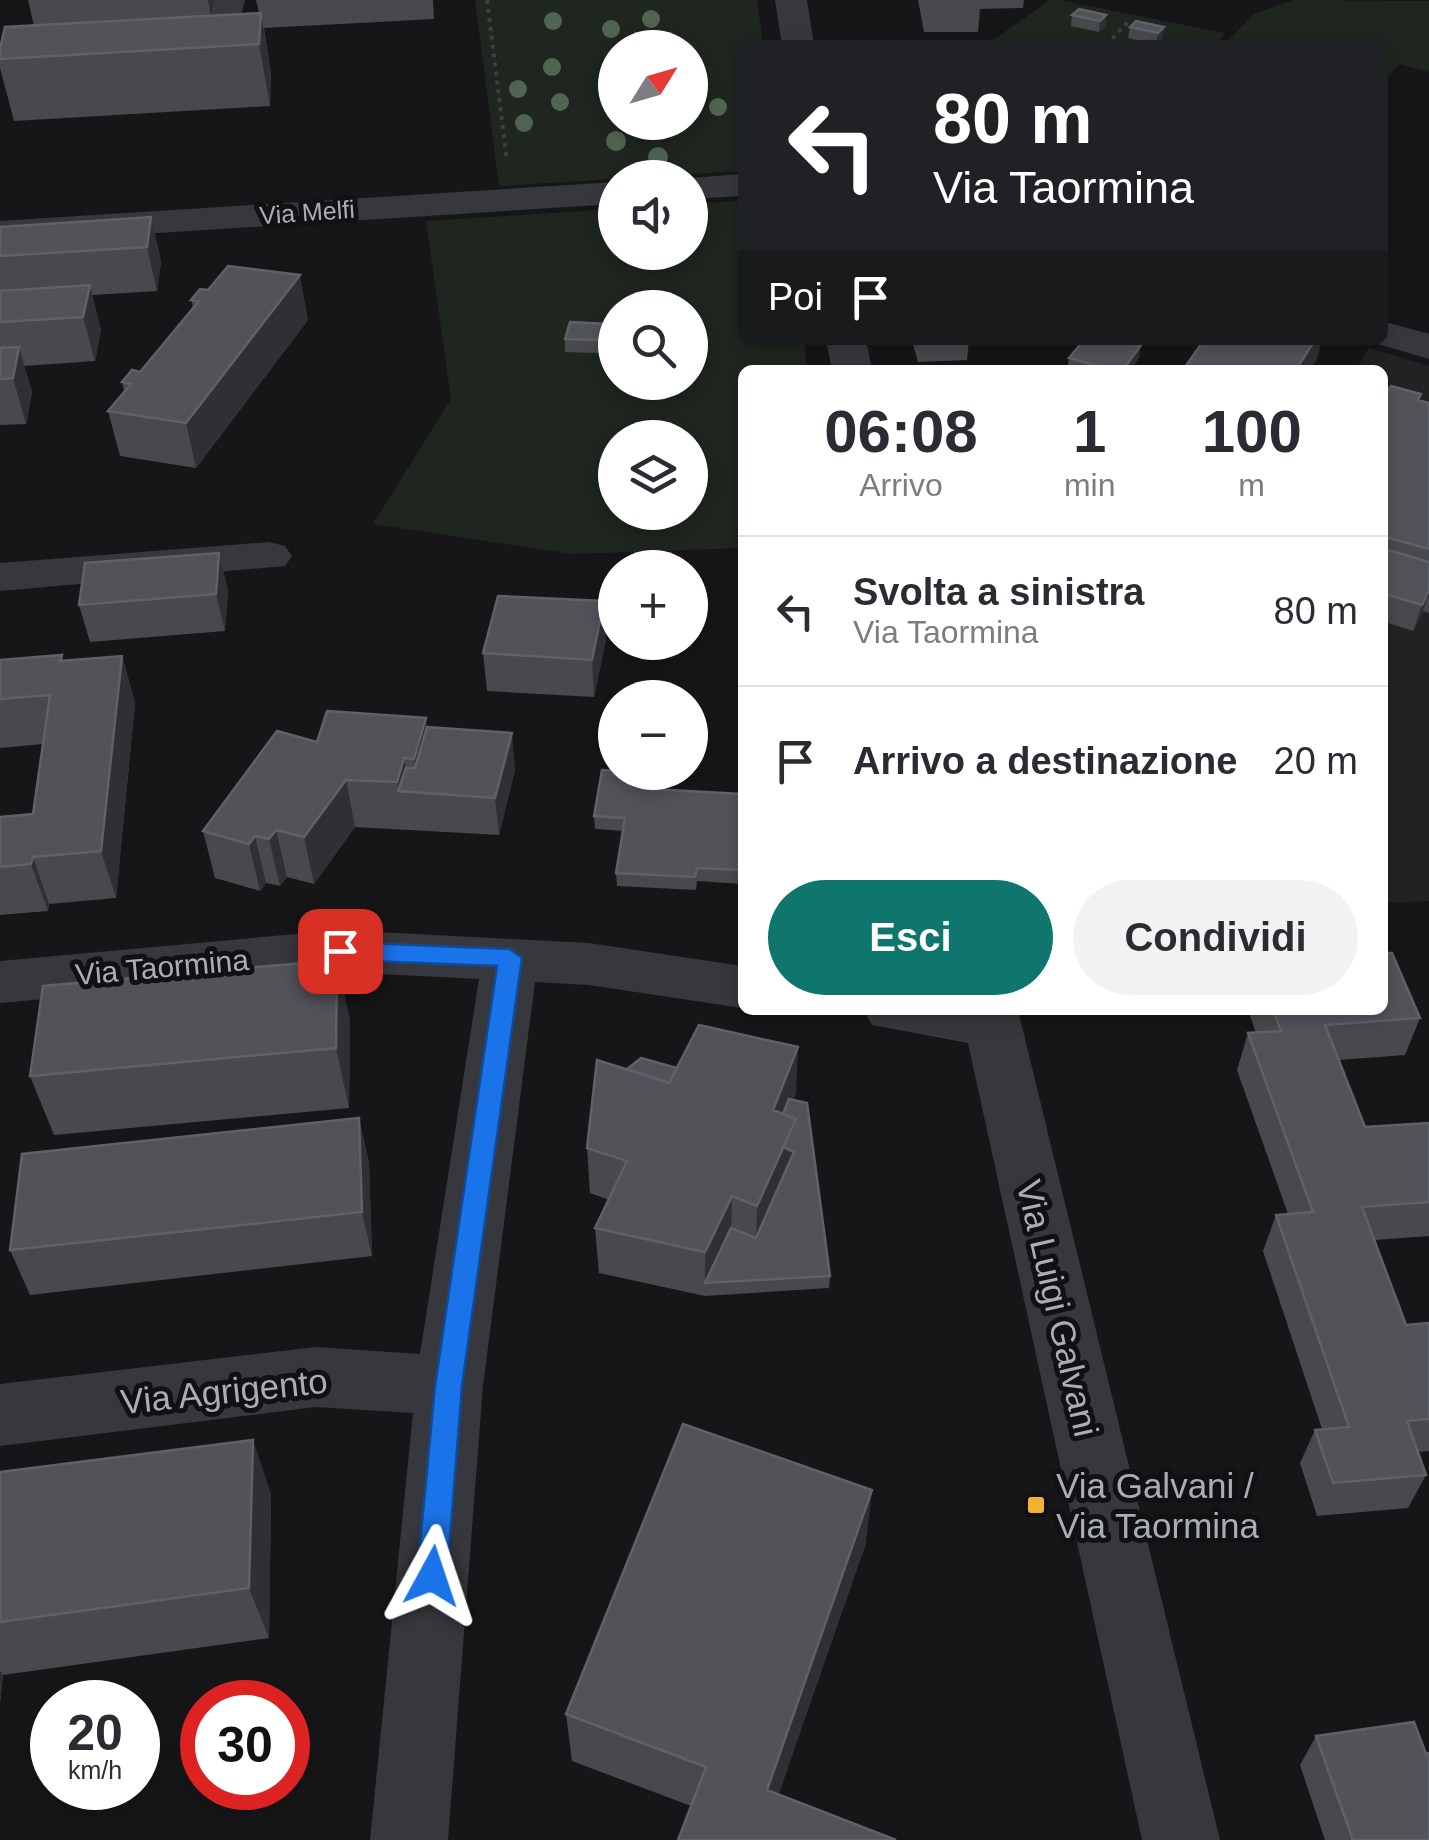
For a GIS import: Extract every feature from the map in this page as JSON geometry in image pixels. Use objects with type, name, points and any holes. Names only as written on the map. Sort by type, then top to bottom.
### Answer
[{"type":"street","points":[[128,42],[192,35],[227,20],[229,0]]},
{"type":"street","points":[[791,0],[797,40]]},
{"type":"street","points":[[708,187],[738,185]]},
{"type":"street","name":"Via Melfi","points":[[0,232],[598,194]]},
{"type":"street","points":[[1388,335],[1429,347]]},
{"type":"street","points":[[0,577],[269,556]]},
{"type":"street","name":"Via Taormina","points":[[0,982],[340,951],[589,964],[738,986]]},
{"type":"street","points":[[409,1840],[448,1386],[510,958]]},
{"type":"street","points":[[954,1015],[991,1018]]},
{"type":"street","name":"Via Luigi Galvani","points":[[991,1018],[1181,1840]]},
{"type":"street","name":"Via Agrigento","points":[[0,1415],[316,1377],[448,1386]]},
{"type":"path","points":[[488,0],[508,168]]},
{"type":"path","points":[[1111,40],[1128,22]]},
{"type":"shaded area","points":[[475,0],[757,0],[762,40],[738,40],[738,171],[708,173],[708,160],[598,160],[598,180],[499,186]]},
{"type":"shaded area","points":[[1050,0],[1225,33],[1219,40],[993,40]]},
{"type":"shaded area","points":[[1293,0],[1429,1],[1429,72],[1399,64],[1388,77],[1388,40],[1229,40],[1254,14]]},
{"type":"shaded area","points":[[738,201],[738,345],[804,345],[806,365],[738,365],[738,548],[598,550],[598,553],[572,554],[373,524],[451,399],[426,221],[598,210],[598,270],[708,270],[708,203]]},
{"type":"shaded area","points":[[1369,348],[1429,366],[1429,901],[1388,903],[1388,365],[1359,365]]},
{"type":"building","points":[[1079,9],[1106,15],[1100,21],[1072,15]]},
{"type":"building","points":[[261,13],[259,44],[0,59],[5,27]]},
{"type":"building","points":[[1136,21],[1164,27],[1158,33],[1130,27]]},
{"type":"building","points":[[151,217],[147,247],[0,256],[0,227]]},
{"type":"building","points":[[228,266],[300,275],[186,423],[108,411],[131,384],[122,382],[132,370],[140,372],[199,301],[191,300],[200,289],[208,290]]},
{"type":"building","points":[[90,285],[83,317],[0,322],[0,291]]},
{"type":"building","points":[[570,322],[598,324],[598,340],[565,339]]},
{"type":"building","points":[[1080,345],[1141,345],[1127,365],[1094,365],[1069,358]]},
{"type":"building","points":[[1200,345],[1312,345],[1299,365],[1186,365]]},
{"type":"building","points":[[19,347],[13,378],[0,379],[0,348]]},
{"type":"building","points":[[1391,386],[1421,394],[1418,400],[1429,403],[1429,549],[1388,538]]},
{"type":"building","points":[[1388,550],[1429,562],[1429,590],[1422,605],[1388,595]]},
{"type":"building","points":[[219,553],[216,594],[79,605],[85,563]]},
{"type":"building","points":[[498,596],[598,601],[592,660],[483,653]]},
{"type":"building","points":[[62,655],[60,661],[122,656],[101,851],[33,857],[31,864],[0,867],[0,817],[33,814],[50,695],[0,699],[0,660]]},
{"type":"building","points":[[327,711],[426,718],[414,759],[404,758],[397,782],[346,780],[304,837],[276,830],[269,839],[255,836],[249,844],[203,831],[277,731],[317,742]]},
{"type":"building","points":[[427,727],[512,733],[495,798],[398,791],[406,768],[415,768]]},
{"type":"building","points":[[599,790],[738,794],[738,870],[697,868],[695,877],[616,873],[625,818],[594,816]]},
{"type":"building","points":[[1388,953],[1392,953],[1420,1018],[1325,1025],[1365,1127],[1429,1123],[1429,1202],[1362,1207],[1406,1325],[1429,1323],[1429,1419],[1407,1421],[1426,1475],[1333,1483],[1315,1430],[1349,1427],[1276,1215],[1313,1212],[1248,1033],[1281,1031],[1275,1015],[1388,1015]]},
{"type":"building","points":[[337,960],[336,1048],[30,1076],[43,986]]},
{"type":"building","points":[[699,1025],[798,1047],[773,1110],[796,1119],[757,1206],[732,1196],[705,1252],[595,1228],[627,1161],[587,1148],[597,1060],[669,1083]]},
{"type":"building","points":[[641,1058],[677,1068],[669,1083],[627,1069]]},
{"type":"building","points":[[789,1099],[807,1103],[830,1276],[705,1283],[731,1228],[756,1238],[794,1152],[783,1147],[796,1119],[783,1114]]},
{"type":"building","points":[[359,1118],[362,1212],[10,1250],[22,1154]]},
{"type":"building","points":[[683,1424],[872,1490],[767,1790],[896,1840],[678,1840],[706,1767],[566,1714]]},
{"type":"building","points":[[253,1440],[249,1588],[0,1622],[0,1472]]},
{"type":"building","points":[[1414,1722],[1426,1754],[1429,1753],[1429,1840],[1353,1840],[1316,1736]]},
{"type":"place","name":"Via Galvani / Via Taormina","points":[[1036,1505]]},
{"type":"route","points":[[340,951],[510,958],[448,1386],[432,1576]]}]
